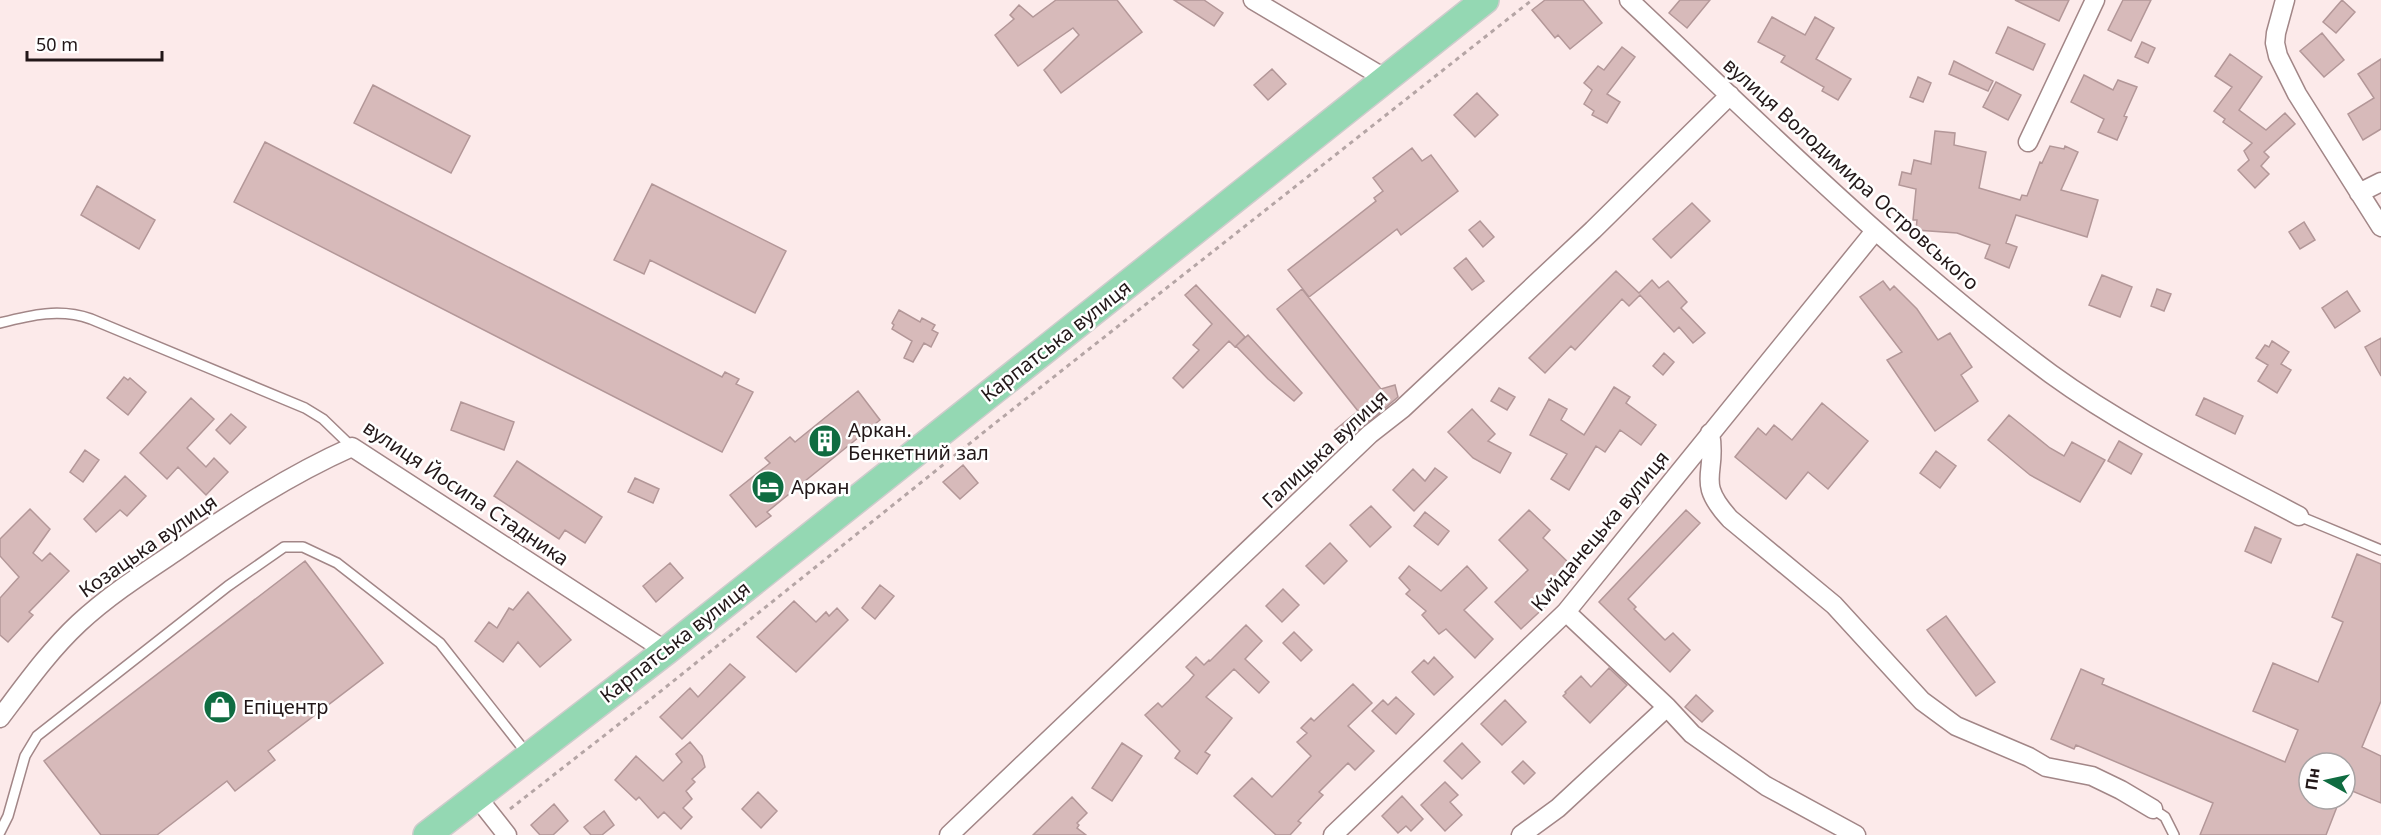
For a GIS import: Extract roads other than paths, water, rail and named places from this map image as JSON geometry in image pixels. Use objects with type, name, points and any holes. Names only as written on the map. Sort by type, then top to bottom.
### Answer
[{"type":"main road","name":"Карпатська вулиця","points":[[427,835],[666,651],[1485,0]]},
{"type":"street","points":[[1253,0],[1386,79]]},
{"type":"street","name":"вулиця Володимира Островського","points":[[1629,0],[1875,231],[1944,292],[2074,389],[2147,435],[2299,516]]},
{"type":"street","points":[[2028,142],[2095,0]]},
{"type":"street","points":[[2285,0],[2276,33],[2275,44],[2278,56],[2297,94],[2381,227]]},
{"type":"street","name":"Галицька вулиця","points":[[949,835],[1370,435],[1402,409],[1593,230],[1730,95]]},
{"type":"street","points":[[2359,194],[2381,182]]},
{"type":"street","name":"Кийданецька вулиця","points":[[1333,835],[1566,612],[1875,231]]},
{"type":"street","points":[[1710,433],[1713,445],[1709,489],[1715,502],[1730,519],[1834,605],[1922,701],[1964,730],[2029,757],[2046,767],[2092,776],[2153,809]]},
{"type":"street","name":"вулиця Йосипа Стадника","points":[[352,447],[666,651]]},
{"type":"street","name":"Козацька вулиця","points":[[0,718],[53,650],[108,599],[245,505],[311,466],[352,447]]},
{"type":"street","points":[[1566,612],[1667,707],[1692,734],[1722,757],[1767,786],[1856,835]]},
{"type":"street","points":[[1521,835],[1558,808],[1667,707]]},
{"type":"street","points":[[477,797],[507,835]]},
{"type":"lane","name":"вулиця Йосипа Стадника","points":[[0,323],[27,316],[54,313],[75,314],[91,319],[305,408],[323,419],[352,447]]},
{"type":"lane","points":[[2299,516],[2381,550]]},
{"type":"lane","points":[[0,832],[8,816],[25,756],[37,736],[228,585],[284,547],[303,547],[337,563],[440,643],[529,757]]},
{"type":"lane","points":[[2153,809],[2165,818],[2174,835]]},
{"type":"place","name":"Аркан. Бенкетний зал","points":[[825,441]]},
{"type":"place","name":"Аркан","points":[[768,487]]},
{"type":"place","name":"Епіцентр","points":[[220,707]]}]
